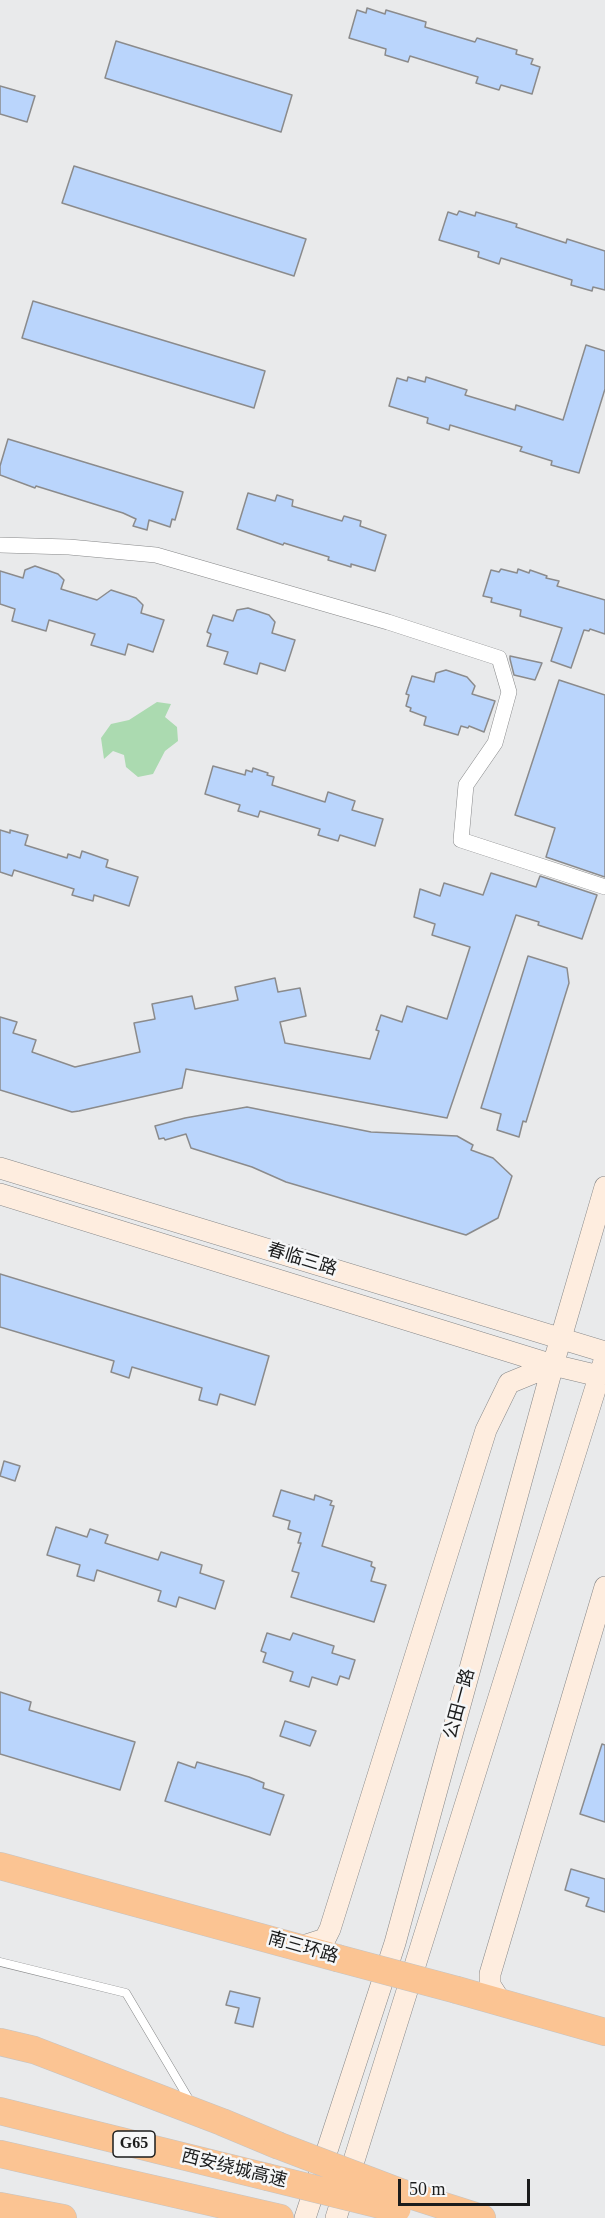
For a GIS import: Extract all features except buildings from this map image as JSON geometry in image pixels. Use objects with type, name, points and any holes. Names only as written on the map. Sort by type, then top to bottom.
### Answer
[{"type":"highway","name":"南三环路","points":[[0,1866],[605,2032]]},
{"type":"highway","points":[[0,2042],[34,2050],[197,2113],[277,2145],[400,2201],[482,2218]]},
{"type":"highway","name":"西安绕城高速","points":[[0,2111],[267,2177],[400,2201],[434,2218]]},
{"type":"highway","name":"西安绕城高速","points":[[0,2154],[268,2215]]},
{"type":"highway","points":[[0,2206],[63,2218]]},
{"type":"street","points":[[0,545],[156,555],[388,622],[499,658],[509,692],[495,743],[466,785],[461,840],[605,887]]},
{"type":"street","name":"春临三路","points":[[0,1168],[605,1352]]},
{"type":"street","name":"公田一路","points":[[305,2218],[395,1943],[553,1365],[605,1187]]},
{"type":"street","name":"春临三路","points":[[0,1194],[553,1365],[602,1367]]},
{"type":"street","points":[[300,1947],[326,1939],[330,1929],[486,1430],[509,1383],[553,1365]]},
{"type":"street","name":"公田一路","points":[[336,2218],[602,1367]]},
{"type":"street","points":[[501,2002],[490,1985],[490,1974],[605,1587]]},
{"type":"lane","points":[[0,1962],[126,1993],[197,2113]]},
{"type":"green space","points":[[157,702],[171,704],[165,717],[177,727],[178,741],[165,751],[153,774],[138,777],[126,767],[124,755],[113,751],[104,759],[101,738],[111,724],[129,720]]}]
